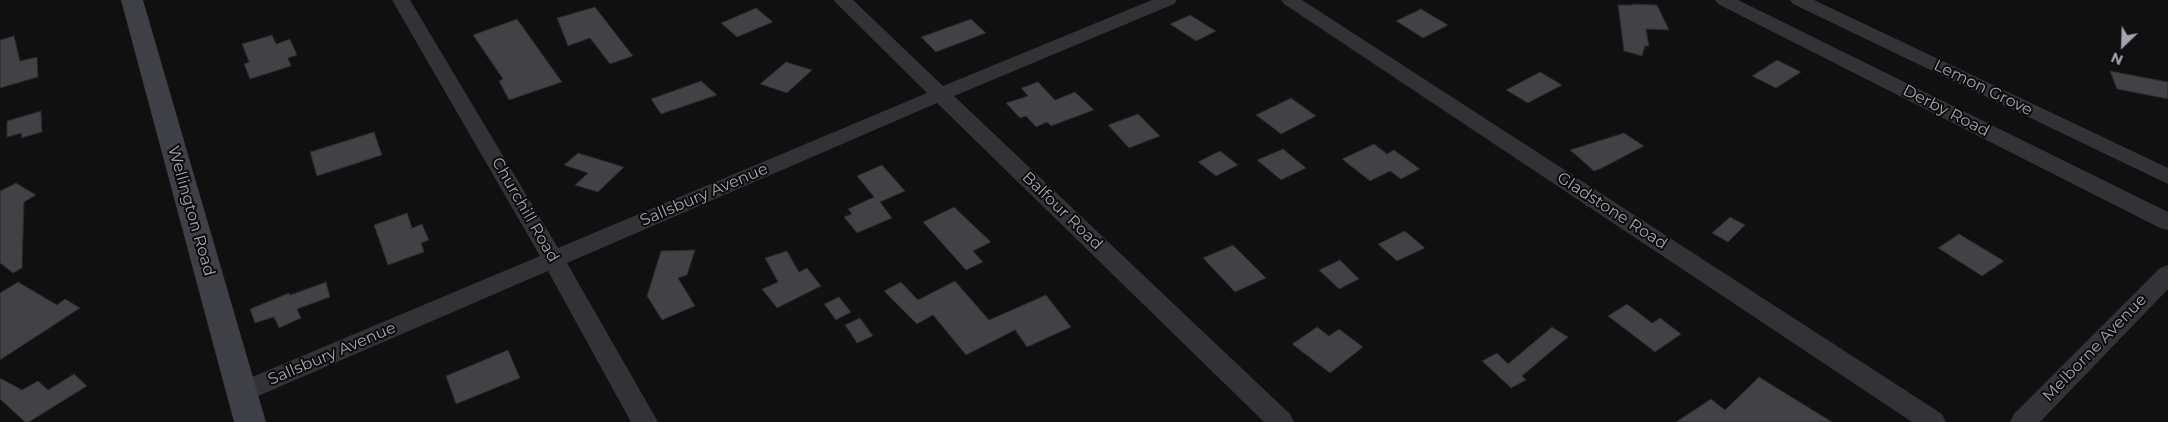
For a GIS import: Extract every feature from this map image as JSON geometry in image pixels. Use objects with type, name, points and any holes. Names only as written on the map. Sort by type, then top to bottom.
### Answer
[{"type":"main road","name":"Wellington Road","points":[[132,0],[250,422]]},
{"type":"street","name":"Churchill Road","points":[[401,0],[554,260],[645,422]]},
{"type":"street","name":"Balfour Road","points":[[842,0],[1281,422]]},
{"type":"street","name":"Sallsbury Avenue","points":[[242,392],[941,94],[1168,0]]},
{"type":"street","name":"Gladstone Road","points":[[1290,0],[1933,422]]},
{"type":"street","name":"Derby Road","points":[[1724,0],[2168,222]]},
{"type":"street","name":"Lemon Grove","points":[[1799,0],[2168,177]]},
{"type":"street","name":"Melborne Avenue","points":[[2023,422],[2168,274]]},
{"type":"building","points":[[1618,5],[1657,5],[1669,30],[1646,29],[1649,46],[1645,46],[1642,56],[1624,51]]},
{"type":"building","points":[[595,7],[633,56],[610,64],[590,38],[568,46],[557,18]]},
{"type":"building","points":[[756,8],[773,22],[737,37],[721,23]]},
{"type":"building","points":[[1421,9],[1448,25],[1423,38],[1396,21]]},
{"type":"building","points":[[1190,15],[1216,31],[1196,41],[1170,24]]},
{"type":"building","points":[[517,19],[562,82],[509,100],[499,81],[503,79],[473,35]]},
{"type":"building","points":[[971,19],[986,33],[936,52],[921,37]]},
{"type":"building","points":[[272,35],[276,44],[290,39],[297,55],[288,58],[291,66],[250,79],[244,64],[249,62],[242,44]]},
{"type":"building","points":[[14,36],[20,61],[37,57],[38,77],[0,88],[0,40]]},
{"type":"building","points":[[1777,60],[1801,72],[1776,88],[1752,76]]},
{"type":"building","points":[[786,62],[812,70],[787,93],[760,84]]},
{"type":"building","points":[[2110,71],[2168,82],[2168,99],[2117,89]]},
{"type":"building","points":[[1540,72],[1562,85],[1528,103],[1506,90]]},
{"type":"building","points":[[701,81],[717,95],[661,114],[651,99]]},
{"type":"building","points":[[1038,82],[1055,100],[1075,92],[1094,110],[1051,126],[1047,122],[1036,127],[1026,116],[1020,118],[1006,103],[1028,96],[1021,88]]},
{"type":"building","points":[[1291,98],[1316,116],[1281,134],[1256,115]]},
{"type":"building","points":[[41,111],[42,132],[21,138],[22,133],[7,137],[7,121]]},
{"type":"building","points":[[1138,114],[1160,136],[1129,148],[1108,125]]},
{"type":"building","points":[[374,132],[382,155],[317,176],[310,152]]},
{"type":"building","points":[[1624,133],[1644,146],[1594,171],[1570,150]]},
{"type":"building","points":[[1374,144],[1387,154],[1394,150],[1420,169],[1401,179],[1390,171],[1370,181],[1342,159]]},
{"type":"building","points":[[1283,149],[1306,168],[1281,180],[1257,160]]},
{"type":"building","points":[[1220,151],[1238,165],[1216,176],[1198,162]]},
{"type":"building","points":[[578,153],[624,167],[598,192],[575,185],[588,173],[564,165]]},
{"type":"building","points":[[882,165],[905,191],[880,202],[892,218],[857,233],[844,217],[852,214],[848,209],[874,197],[857,176]]},
{"type":"building","points":[[16,183],[36,195],[24,202],[22,268],[13,273],[0,263],[0,191]]},
{"type":"building","points":[[954,207],[991,242],[973,251],[983,262],[966,270],[923,222]]},
{"type":"building","points":[[407,213],[412,228],[422,224],[429,240],[421,243],[424,252],[388,265],[374,225]]},
{"type":"building","points":[[1730,217],[1745,225],[1728,242],[1712,233]]},
{"type":"building","points":[[1405,231],[1425,248],[1397,261],[1378,244]]},
{"type":"building","points":[[1959,234],[2004,261],[1982,276],[1938,248]]},
{"type":"building","points":[[1233,245],[1266,278],[1235,292],[1203,258]]},
{"type":"building","points":[[695,250],[687,275],[678,278],[695,306],[662,320],[647,296],[661,251]]},
{"type":"building","points":[[787,251],[799,272],[807,268],[821,286],[777,308],[762,289],[778,282],[765,258]]},
{"type":"building","points":[[1340,260],[1359,279],[1339,289],[1319,270]]},
{"type":"building","points":[[955,281],[989,320],[1046,295],[1071,327],[1027,347],[1015,330],[966,355],[933,315],[917,324],[884,291],[901,282],[918,300]]},
{"type":"building","points":[[18,282],[57,305],[65,299],[80,308],[0,360],[0,293]]},
{"type":"building","points":[[326,282],[330,297],[297,309],[301,318],[279,328],[274,317],[255,323],[250,309],[289,293],[290,295]]},
{"type":"building","points":[[839,297],[851,312],[836,320],[824,304]]},
{"type":"building","points":[[1627,304],[1652,323],[1660,318],[1681,334],[1655,352],[1608,316]]},
{"type":"building","points":[[860,318],[873,336],[857,343],[845,325]]},
{"type":"building","points":[[1317,327],[1329,336],[1339,329],[1363,347],[1330,373],[1292,344]]},
{"type":"building","points":[[1552,327],[1568,337],[1522,376],[1526,380],[1511,388],[1482,361],[1497,353],[1508,364]]},
{"type":"building","points":[[508,350],[520,378],[456,404],[446,376]]},
{"type":"building","points":[[74,374],[87,386],[29,422],[25,422],[0,399],[0,378],[22,390],[38,381],[48,390]]},
{"type":"building","points":[[1759,377],[1832,422],[1676,422],[1711,399],[1725,410]]}]
